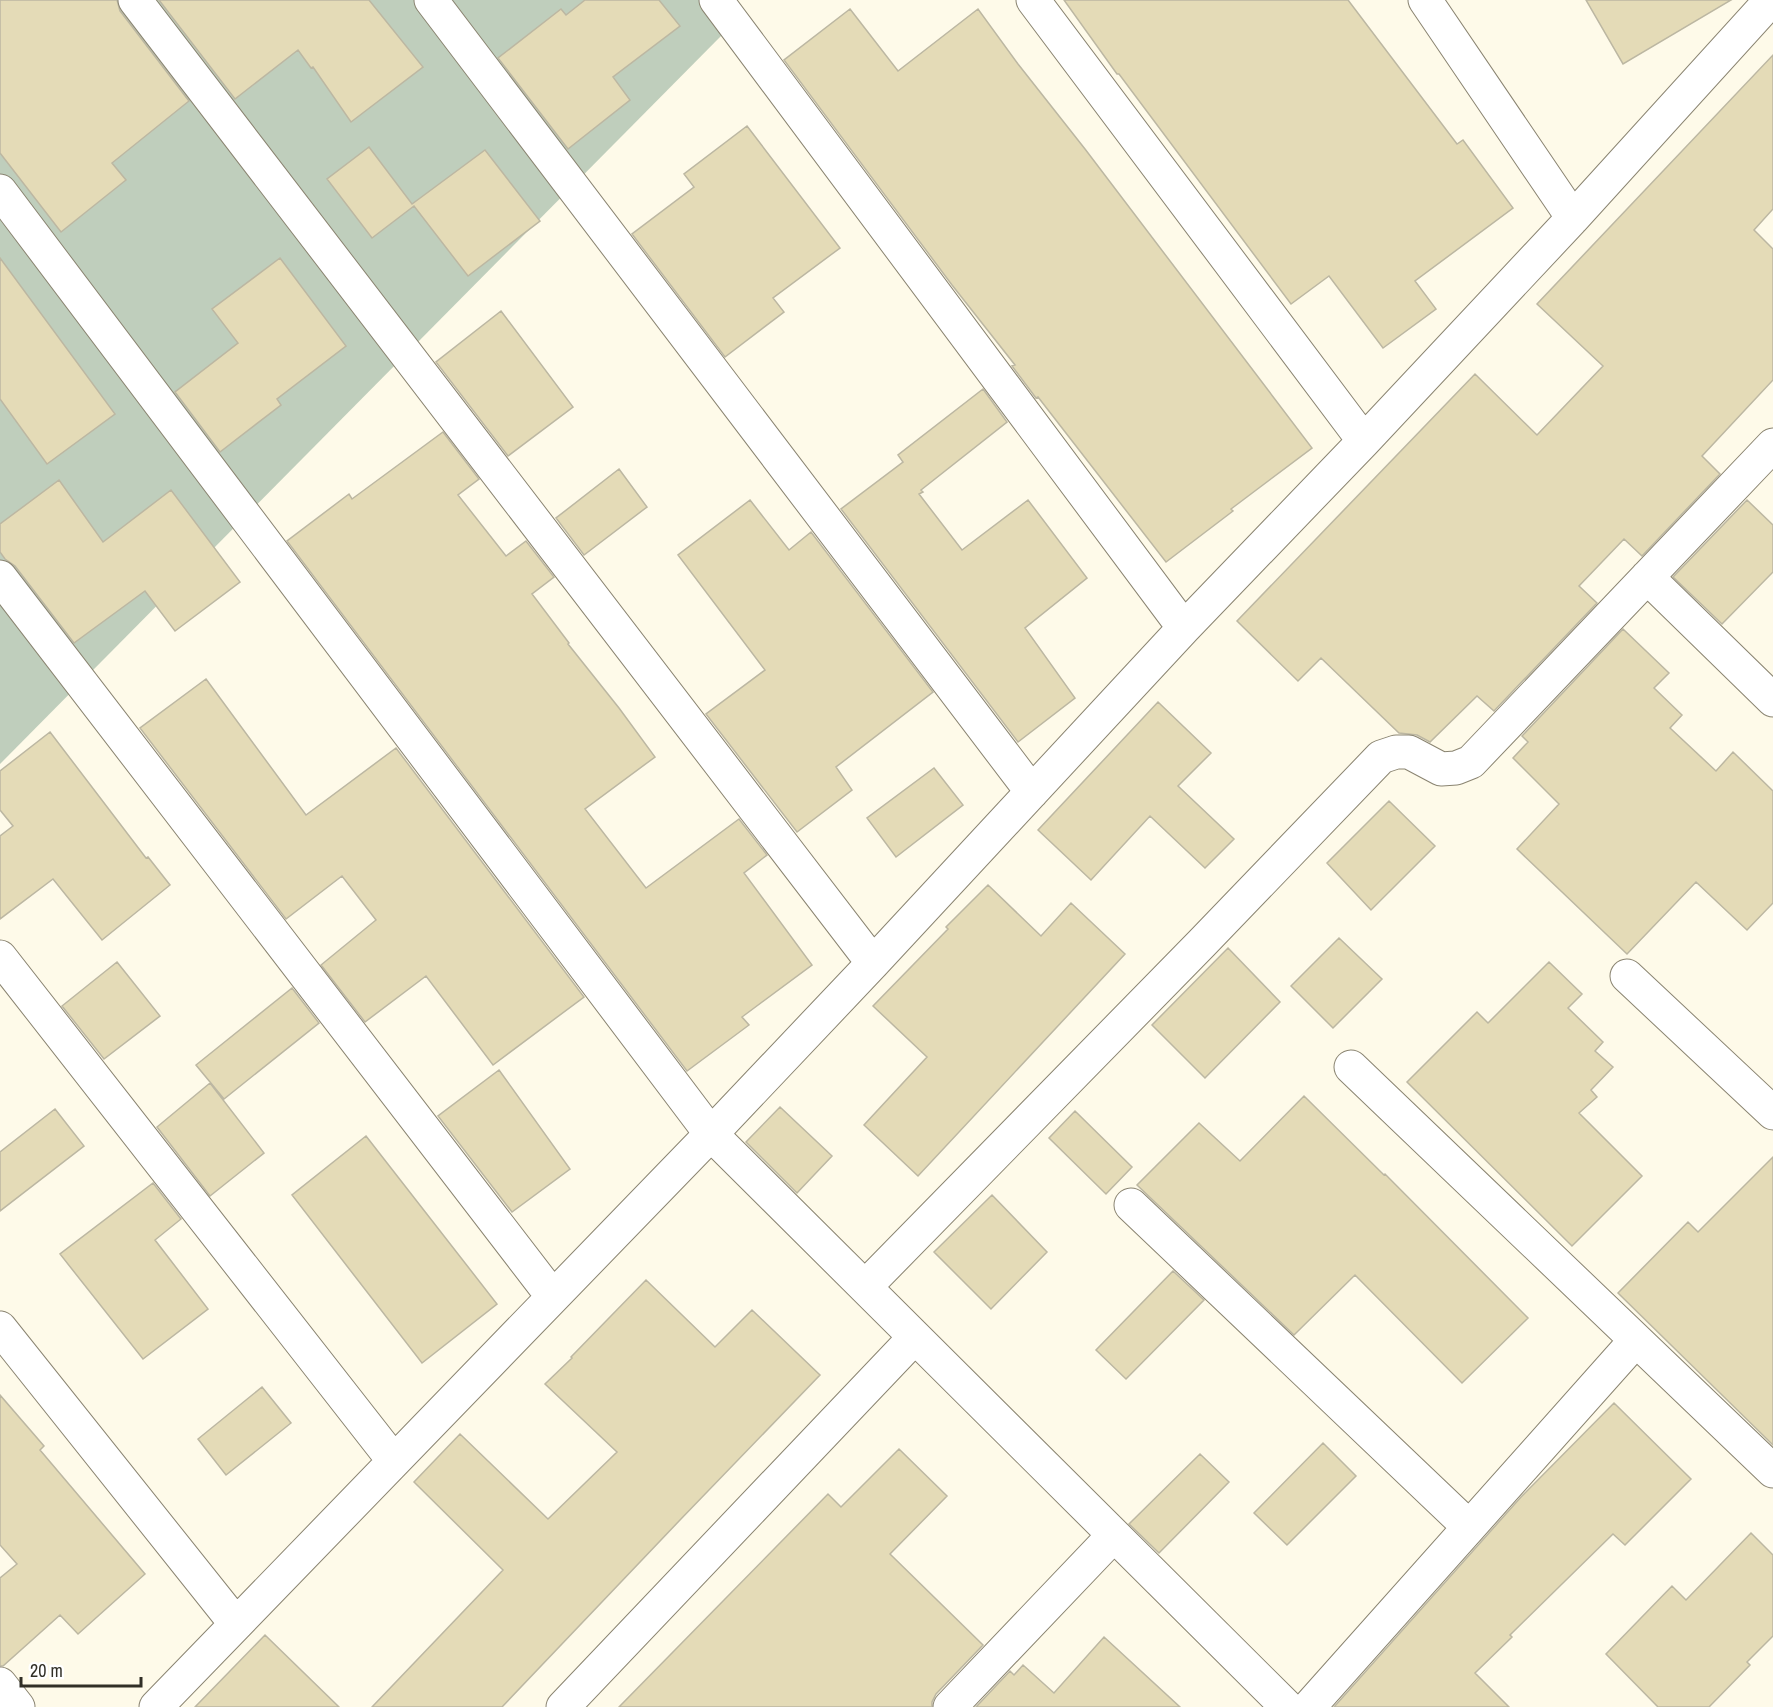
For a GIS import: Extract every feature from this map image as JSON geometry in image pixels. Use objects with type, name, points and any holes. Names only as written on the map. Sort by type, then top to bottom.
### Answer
[{"type":"street","points":[[135,0],[873,963]]},
{"type":"street","points":[[431,0],[1032,792]]},
{"type":"street","points":[[716,0],[1184,628]]},
{"type":"street","points":[[1033,0],[1364,441]]},
{"type":"street","points":[[1425,0],[1573,218]]},
{"type":"street","points":[[156,1707],[711,1134],[873,963],[1184,628],[1364,441],[1573,218],[1771,0]]},
{"type":"street","points":[[0,191],[711,1134],[1287,1707]]},
{"type":"street","points":[[865,1287],[1202,943],[1380,757],[1396,752],[1409,752],[1440,769],[1456,768],[1470,762],[1773,446]]},
{"type":"street","points":[[0,576],[553,1297]]},
{"type":"street","points":[[1647,577],[1773,700]]},
{"type":"street","points":[[0,957],[393,1461]]},
{"type":"street","points":[[1627,976],[1773,1113]]},
{"type":"street","points":[[1351,1067],[1773,1471]]},
{"type":"street","points":[[1131,1205],[1469,1527]]},
{"type":"street","points":[[0,1328],[236,1624]]},
{"type":"street","points":[[562,1707],[915,1337]]},
{"type":"street","points":[[1309,1707],[1636,1340]]},
{"type":"street","points":[[950,1707],[1114,1535]]},
{"type":"street","points":[[0,1684],[18,1707]]},
{"type":"green space","points":[[0,0],[708,0],[724,33],[0,764]]},
{"type":"building","points":[[0,0],[117,0],[120,11],[189,101],[112,163],[126,180],[61,232],[0,153]]},
{"type":"building","points":[[159,0],[369,0],[423,67],[351,122],[313,67],[311,68],[298,50],[235,99]]},
{"type":"building","points":[[585,0],[659,0],[680,26],[613,77],[630,100],[568,149],[498,58],[561,9],[566,15]]},
{"type":"building","points":[[1064,0],[1348,0],[1457,144],[1463,140],[1513,208],[1415,281],[1436,309],[1383,348],[1329,276],[1291,304],[1117,74]]},
{"type":"building","points":[[1586,0],[1731,0],[1623,64]]},
{"type":"building","points":[[850,9],[898,71],[978,9],[1312,448],[1166,562],[1038,397],[1036,398],[1012,366],[1015,365],[952,285],[784,60]]},
{"type":"building","points":[[1773,55],[1773,209],[1754,230],[1773,249],[1773,380],[1702,456],[1720,474],[1642,556],[1624,539],[1579,586],[1597,603],[1494,711],[1477,696],[1430,742],[1417,735],[1399,733],[1321,658],[1298,681],[1237,621],[1475,374],[1537,435],[1603,366],[1537,304]]},
{"type":"building","points":[[747,126],[840,248],[773,298],[784,312],[725,357],[632,234],[694,187],[684,174]]},
{"type":"building","points":[[369,147],[412,204],[485,150],[540,221],[468,276],[414,206],[372,238],[327,179]]},
{"type":"building","points":[[0,258],[115,414],[47,464],[0,399]]},
{"type":"building","points":[[280,258],[346,346],[277,399],[281,405],[220,452],[175,392],[238,343],[212,309]]},
{"type":"building","points":[[501,311],[573,407],[508,456],[436,362]]},
{"type":"building","points":[[983,389],[1007,422],[921,490],[923,492],[919,494],[962,550],[1028,500],[1087,578],[1025,628],[1075,698],[1018,742],[841,509],[903,462],[898,455]]},
{"type":"building","points":[[443,432],[479,479],[458,495],[506,556],[526,541],[554,577],[532,594],[655,757],[585,809],[646,888],[739,819],[767,855],[744,873],[812,965],[742,1017],[749,1025],[687,1071],[287,541],[349,494],[352,499]]},
{"type":"building","points":[[619,469],[647,507],[584,555],[556,518]]},
{"type":"building","points":[[59,480],[103,542],[171,490],[240,582],[175,631],[145,591],[74,643],[15,566],[0,552],[0,524]]},
{"type":"building","points":[[750,500],[789,550],[811,532],[933,692],[836,767],[852,790],[797,832],[706,714],[765,670],[678,555]]},
{"type":"building","points":[[1747,500],[1773,525],[1773,572],[1722,624],[1673,577]]},
{"type":"building","points":[[1623,629],[1669,673],[1654,688],[1682,715],[1670,728],[1716,771],[1733,752],[1773,791],[1773,903],[1747,930],[1696,882],[1627,954],[1517,849],[1559,804],[1513,758],[1528,742],[1522,736]]},
{"type":"building","points":[[206,679],[306,815],[396,748],[584,997],[493,1065],[426,976],[365,1022],[321,965],[376,920],[342,876],[286,919],[140,728]]},
{"type":"building","points":[[1158,702],[1211,753],[1178,786],[1234,839],[1205,868],[1150,816],[1091,880],[1038,830]]},
{"type":"building","points":[[50,732],[146,858],[148,857],[170,885],[102,940],[53,879],[0,919],[0,836],[13,826],[0,810],[0,771]]},
{"type":"building","points":[[934,768],[963,805],[896,857],[867,818]]},
{"type":"building","points":[[1389,801],[1435,846],[1371,910],[1327,863]]},
{"type":"building","points":[[988,885],[1041,936],[1071,903],[1125,954],[918,1176],[864,1125],[927,1057],[873,1006]]},
{"type":"building","points":[[1339,938],[1382,979],[1333,1028],[1291,986]]},
{"type":"building","points":[[1228,948],[1280,1002],[1205,1078],[1152,1025]]},
{"type":"building","points":[[117,962],[160,1016],[104,1059],[62,1006]]},
{"type":"building","points":[[1549,962],[1582,994],[1568,1008],[1603,1042],[1595,1051],[1613,1067],[1591,1090],[1597,1097],[1579,1113],[1642,1176],[1572,1246],[1407,1082],[1477,1012],[1488,1023]]},
{"type":"building","points":[[292,988],[319,1023],[224,1099],[196,1065]]},
{"type":"building","points":[[499,1070],[570,1169],[512,1212],[438,1116]]},
{"type":"building","points":[[210,1083],[264,1153],[210,1196],[157,1127]]},
{"type":"building","points":[[1304,1096],[1528,1318],[1462,1383],[1355,1275],[1294,1335],[1137,1185],[1199,1123],[1240,1161]]},
{"type":"building","points":[[780,1107],[832,1156],[797,1193],[746,1142]]},
{"type":"building","points":[[55,1109],[84,1146],[0,1211],[0,1152]]},
{"type":"building","points":[[1075,1111],[1132,1167],[1106,1194],[1049,1138]]},
{"type":"building","points":[[366,1136],[497,1304],[422,1363],[292,1195]]},
{"type":"building","points":[[1773,1157],[1773,1445],[1618,1293],[1688,1222],[1698,1232]]},
{"type":"building","points":[[153,1183],[181,1219],[155,1240],[208,1309],[143,1359],[60,1254]]},
{"type":"building","points":[[992,1195],[1047,1252],[991,1309],[934,1252]]},
{"type":"building","points":[[1173,1271],[1204,1300],[1126,1379],[1096,1350]]},
{"type":"building","points":[[646,1280],[715,1347],[752,1310],[820,1375],[502,1707],[372,1707],[503,1570],[414,1482],[460,1434],[548,1519],[617,1452],[545,1384]]},
{"type":"building","points":[[262,1387],[291,1423],[226,1475],[198,1439]]},
{"type":"building","points":[[0,1395],[44,1446],[40,1450],[145,1574],[78,1634],[60,1615],[3,1666],[0,1666],[0,1578],[17,1564],[0,1545]]},
{"type":"building","points":[[1614,1403],[1691,1479],[1625,1545],[1613,1534],[1510,1635],[1512,1637],[1475,1673],[1509,1707],[1334,1707],[1521,1497]]},
{"type":"building","points":[[1323,1443],[1356,1476],[1287,1545],[1254,1513]]},
{"type":"building","points":[[899,1449],[947,1496],[890,1554],[983,1645],[936,1694],[932,1707],[619,1707],[828,1494],[841,1507]]},
{"type":"building","points":[[1200,1454],[1229,1482],[1159,1553],[1129,1524]]},
{"type":"building","points":[[1751,1533],[1773,1555],[1773,1636],[1747,1662],[1750,1665],[1709,1707],[1658,1707],[1606,1654],[1672,1586],[1686,1600]]},
{"type":"building","points":[[265,1635],[339,1707],[195,1707]]},
{"type":"building","points":[[1104,1637],[1180,1707],[976,1707],[1010,1671],[1014,1675],[1023,1665],[1054,1693]]}]
